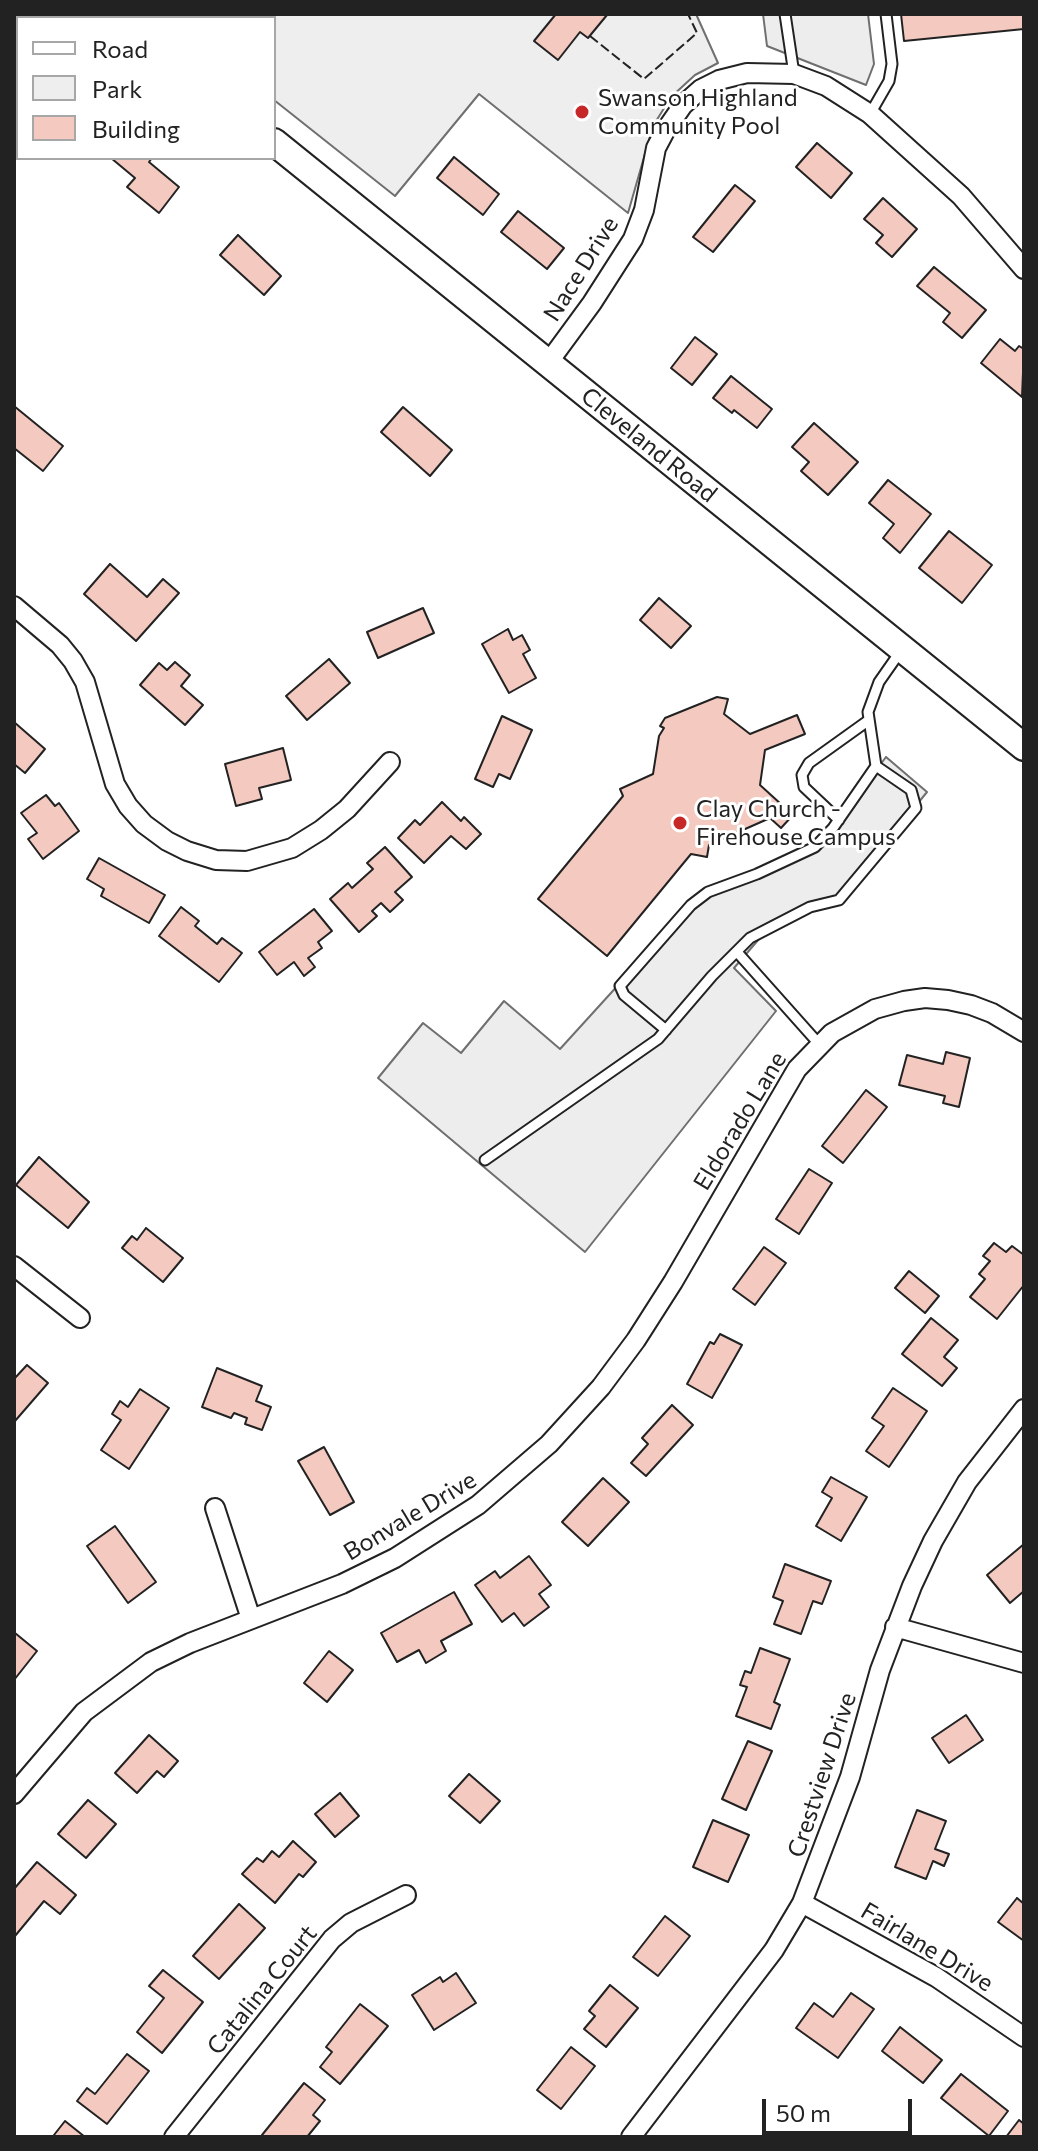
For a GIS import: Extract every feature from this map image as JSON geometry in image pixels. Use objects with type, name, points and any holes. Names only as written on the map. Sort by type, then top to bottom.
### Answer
[{"type":"main road","name":"Cleveland Road","points":[[276,144],[1024,747]]},
{"type":"street","name":"Nace Drive","points":[[548,363],[600,292],[633,239],[644,210],[656,148],[683,105],[701,89],[719,80],[747,73],[794,74],[826,86],[870,114],[961,196],[1024,269]]},
{"type":"street","points":[[14,606],[60,645],[85,682],[115,784],[128,806],[144,824],[187,851],[216,860],[247,861],[292,848],[347,809],[390,762]]},
{"type":"street","name":"Eldorado Lane","points":[[714,1211],[797,1069],[819,1044],[853,1019],[875,1009],[925,998],[971,1005],[992,1013],[1024,1032]]},
{"type":"street","name":"Bonvale Drive","points":[[14,1794],[62,1735],[104,1695],[151,1662],[190,1643],[342,1584],[395,1558],[498,1490],[549,1444],[601,1387],[636,1340],[714,1211]]},
{"type":"street","points":[[14,1266],[80,1318]]},
{"type":"street","name":"Crestview Drive","points":[[631,2137],[774,1950],[802,1903],[816,1873],[850,1777],[895,1627],[933,1541],[967,1482],[1024,1409]]},
{"type":"street","points":[[215,1508],[251,1619]]},
{"type":"street","points":[[895,1627],[1024,1663]]},
{"type":"street","name":"Catalina Court","points":[[174,2137],[332,1939],[351,1923],[406,1895]]},
{"type":"street","name":"Fairlane Drive","points":[[802,1903],[936,1977],[1024,2037]]},
{"type":"lane","points":[[785,14],[794,74]]},
{"type":"lane","points":[[870,114],[889,81],[892,64],[886,14]]},
{"type":"lane","points":[[666,1030],[624,995],[620,986],[691,905],[708,892],[757,874],[815,847],[839,820],[876,766],[868,712],[879,682],[902,649]]},
{"type":"lane","points":[[839,820],[804,787],[802,775],[809,763],[869,720]]},
{"type":"lane","points":[[485,1160],[658,1039],[712,976],[750,938],[810,907],[839,900],[916,808],[911,790],[876,766]]},
{"type":"lane","points":[[737,952],[819,1044]]},
{"type":"green space","points":[[696,14],[718,63],[695,75],[671,97],[653,126],[628,213],[479,94],[395,196],[276,102],[276,16],[186,16]]},
{"type":"shaded area","points":[[763,14],[868,14],[874,64],[866,85],[767,46]]},
{"type":"shaded area","points":[[886,757],[927,792],[839,900],[772,924],[734,968],[776,1011],[585,1252],[378,1078],[423,1023],[461,1053],[504,1001],[560,1049],[691,905],[815,847]]},
{"type":"building","points":[[556,14],[607,15],[588,38],[580,32],[558,60],[534,41]]},
{"type":"building","points":[[901,14],[1024,14],[1024,29],[904,41]]},
{"type":"building","points":[[14,52],[16,90],[14,88]]},
{"type":"building","points":[[817,143],[852,173],[831,198],[796,167]]},
{"type":"building","points":[[454,157],[499,194],[483,215],[437,178]]},
{"type":"building","points":[[113,160],[150,160],[149,162],[179,187],[159,213],[127,187],[135,178]]},
{"type":"building","points":[[735,185],[755,201],[713,252],[693,237]]},
{"type":"building","points":[[883,198],[917,229],[892,257],[876,243],[883,235],[864,219]]},
{"type":"building","points":[[518,211],[564,248],[547,269],[501,232]]},
{"type":"building","points":[[238,235],[281,276],[264,295],[220,255]]},
{"type":"building","points":[[934,267],[986,310],[962,338],[943,322],[950,313],[917,286]]},
{"type":"building","points":[[695,337],[717,354],[692,385],[671,368]]},
{"type":"building","points":[[1000,339],[1015,351],[1019,346],[1024,349],[1022,397],[981,363]]},
{"type":"building","points":[[731,376],[772,409],[757,428],[713,398]]},
{"type":"building","points":[[14,406],[63,446],[43,471],[14,448]]},
{"type":"building","points":[[403,407],[452,450],[430,476],[381,432]]},
{"type":"building","points":[[814,423],[858,462],[828,495],[801,471],[809,462],[792,447]]},
{"type":"building","points":[[888,480],[931,514],[900,553],[883,538],[894,524],[869,503]]},
{"type":"building","points":[[949,531],[992,565],[962,603],[919,568]]},
{"type":"building","points":[[110,564],[147,597],[163,579],[179,593],[136,641],[84,594]]},
{"type":"building","points":[[659,598],[691,626],[671,648],[640,620]]},
{"type":"building","points":[[423,608],[434,633],[378,658],[367,632]]},
{"type":"building","points":[[508,629],[513,640],[522,635],[530,650],[523,654],[536,678],[509,693],[482,644]]},
{"type":"building","points":[[329,659],[350,683],[307,720],[286,696]]},
{"type":"building","points":[[175,662],[190,675],[181,686],[203,705],[185,725],[140,685],[159,663],[167,670]]},
{"type":"building","name":"Clay Church - Firehouse Campus","points":[[717,697],[728,699],[724,714],[750,734],[797,715],[805,734],[765,750],[760,785],[793,815],[781,828],[770,818],[709,845],[707,857],[691,854],[607,956],[538,899],[623,796],[620,789],[653,774],[659,736],[664,728],[660,726],[665,718]]},
{"type":"building","points":[[502,716],[532,730],[510,779],[499,774],[493,787],[475,779]]},
{"type":"building","points":[[14,722],[45,749],[25,773],[14,764]]},
{"type":"building","points":[[283,748],[291,780],[259,788],[262,799],[236,806],[225,764]]},
{"type":"building","points":[[46,795],[55,806],[59,803],[79,831],[43,859],[28,839],[37,833],[21,813]]},
{"type":"building","points":[[442,802],[461,821],[464,817],[481,834],[466,849],[451,836],[424,863],[398,838],[415,820],[420,825]]},
{"type":"building","points":[[385,847],[412,877],[395,892],[403,900],[390,912],[381,903],[372,911],[377,916],[359,932],[330,899],[348,883],[352,888],[373,869],[367,863]]},
{"type":"building","points":[[99,858],[165,895],[149,923],[101,896],[104,889],[87,879]]},
{"type":"building","points":[[181,907],[199,921],[195,926],[217,944],[222,938],[242,953],[219,982],[159,936]]},
{"type":"building","points":[[314,909],[332,931],[318,942],[322,948],[308,958],[315,967],[304,976],[294,962],[277,975],[259,952]]},
{"type":"building","points":[[946,1052],[970,1058],[959,1107],[943,1103],[945,1096],[899,1085],[907,1055],[943,1064]]},
{"type":"building","points":[[866,1090],[887,1107],[843,1163],[822,1146]]},
{"type":"building","points":[[39,1157],[89,1202],[68,1228],[16,1185]]},
{"type":"building","points":[[809,1169],[832,1183],[799,1234],[776,1219]]},
{"type":"building","points":[[146,1228],[183,1258],[163,1282],[122,1248],[132,1236],[137,1240]]},
{"type":"building","points":[[994,1243],[1006,1252],[1012,1246],[1024,1255],[1024,1285],[997,1319],[970,1297],[985,1279],[979,1274],[990,1261],[983,1256]]},
{"type":"building","points":[[764,1247],[786,1263],[755,1305],[733,1289]]},
{"type":"building","points":[[909,1271],[939,1296],[925,1313],[895,1288]]},
{"type":"building","points":[[931,1318],[958,1340],[944,1357],[957,1368],[942,1386],[902,1354]]},
{"type":"building","points":[[720,1334],[742,1345],[712,1398],[687,1384],[710,1342],[714,1344]]},
{"type":"building","points":[[27,1365],[48,1383],[15,1421],[14,1379]]},
{"type":"building","points":[[217,1368],[262,1386],[256,1401],[271,1407],[262,1430],[245,1424],[247,1418],[234,1413],[231,1418],[202,1407]]},
{"type":"building","points":[[893,1388],[927,1411],[889,1467],[866,1451],[884,1426],[872,1418]]},
{"type":"building","points":[[140,1389],[169,1408],[129,1469],[101,1450],[121,1420],[112,1414],[120,1401],[128,1407]]},
{"type":"building","points":[[672,1405],[693,1425],[646,1476],[631,1463],[648,1444],[642,1438]]},
{"type":"building","points":[[324,1447],[354,1502],[330,1515],[298,1461]]},
{"type":"building","points":[[831,1477],[867,1497],[841,1541],[816,1526],[832,1498],[822,1492]]},
{"type":"building","points":[[603,1478],[629,1502],[588,1546],[562,1522]]},
{"type":"building","points":[[115,1526],[156,1582],[128,1603],[87,1546]]},
{"type":"building","points":[[1024,1544],[1024,1591],[1010,1603],[987,1575]]},
{"type":"building","points":[[529,1556],[551,1585],[539,1594],[549,1607],[524,1626],[514,1613],[502,1622],[475,1585],[495,1571],[500,1578]]},
{"type":"building","points":[[785,1564],[831,1581],[822,1604],[813,1601],[801,1634],[774,1624],[783,1601],[773,1597]]},
{"type":"building","points":[[454,1592],[472,1624],[441,1641],[446,1651],[426,1663],[419,1650],[397,1662],[381,1633]]},
{"type":"building","points":[[14,1634],[37,1651],[14,1680]]},
{"type":"building","points":[[760,1648],[790,1659],[774,1702],[780,1705],[771,1729],[736,1716],[747,1687],[740,1685],[745,1671],[751,1673]]},
{"type":"building","points":[[329,1651],[353,1670],[327,1702],[304,1683]]},
{"type":"building","points":[[966,1715],[983,1740],[949,1763],[932,1738]]},
{"type":"building","points":[[149,1735],[178,1761],[164,1777],[157,1771],[137,1793],[115,1773]]},
{"type":"building","points":[[748,1741],[772,1751],[746,1810],[722,1799]]},
{"type":"building","points":[[469,1774],[500,1801],[480,1823],[449,1796]]},
{"type":"building","points":[[340,1793],[359,1816],[335,1837],[315,1814]]},
{"type":"building","points":[[88,1800],[116,1824],[86,1858],[58,1834]]},
{"type":"building","points":[[917,1810],[946,1821],[935,1849],[949,1854],[944,1866],[933,1861],[926,1879],[895,1867]]},
{"type":"building","points":[[713,1820],[749,1835],[728,1882],[693,1867]]},
{"type":"building","points":[[293,1841],[316,1862],[303,1877],[299,1874],[275,1903],[242,1874],[257,1858],[263,1862],[272,1851],[279,1857]]},
{"type":"building","points":[[37,1862],[76,1895],[60,1914],[44,1901],[15,1936],[14,1889]]},
{"type":"building","points":[[1017,1898],[1024,1904],[1024,1941],[998,1922]]},
{"type":"building","points":[[239,1904],[265,1928],[219,1979],[193,1956]]},
{"type":"building","points":[[665,1916],[690,1936],[658,1976],[633,1957]]},
{"type":"building","points":[[163,1970],[203,2002],[162,2053],[137,2032],[164,1998],[149,1986]]},
{"type":"building","points":[[456,1973],[476,2003],[434,2030],[412,1995],[440,1977],[443,1982]]},
{"type":"building","points":[[610,1985],[638,2008],[606,2047],[584,2029],[595,2016],[589,2011]]},
{"type":"building","points":[[851,1993],[874,2009],[838,2058],[796,2028],[814,2003],[833,2017]]},
{"type":"building","points":[[360,2004],[388,2026],[340,2084],[320,2067],[332,2052],[326,2047]]},
{"type":"building","points":[[900,2027],[942,2060],[923,2083],[882,2051]]},
{"type":"building","points":[[571,2047],[595,2066],[561,2109],[537,2090]]},
{"type":"building","points":[[127,2054],[149,2071],[107,2124],[77,2101],[87,2088],[95,2094]]},
{"type":"building","points":[[961,2074],[1008,2111],[989,2136],[941,2098]]},
{"type":"building","points":[[304,2083],[325,2100],[313,2115],[320,2121],[307,2137],[264,2137],[262,2135]]},
{"type":"building","points":[[1019,2120],[1024,2124],[1024,2137],[1006,2137]]},
{"type":"building","points":[[65,2121],[85,2137],[54,2135]]},
{"type":"fence","points":[[590,36],[644,79],[697,33],[688,14]]},
{"type":"place","name":"Swanson Highland Community Pool","points":[[582,112]]},
{"type":"place","name":"Clay Church - Firehouse Campus","points":[[680,823]]}]
